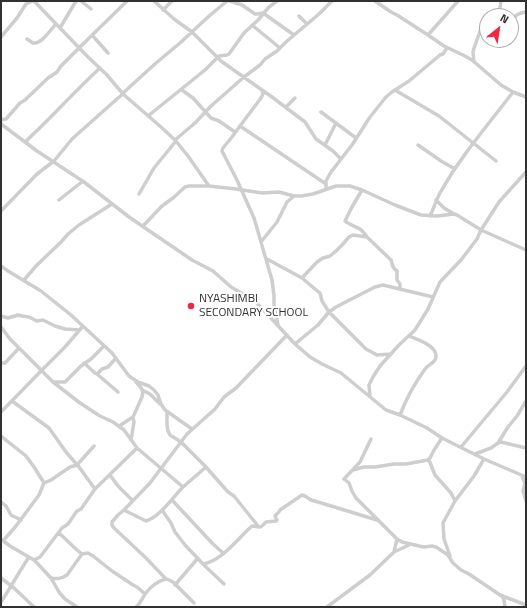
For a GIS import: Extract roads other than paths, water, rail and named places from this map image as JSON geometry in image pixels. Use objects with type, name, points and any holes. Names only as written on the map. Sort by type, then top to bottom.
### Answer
[{"type":"street","points":[[1,36],[17,18],[26,4],[33,1],[80,47],[123,93],[161,126],[188,156],[210,186]]},
{"type":"street","points":[[60,28],[76,1]]},
{"type":"street","points":[[81,1],[91,9]]},
{"type":"street","points":[[1,120],[6,119],[20,103],[57,72],[127,1]]},
{"type":"street","points":[[154,1],[185,28],[192,32],[232,69],[305,122],[316,139],[333,151],[341,159]]},
{"type":"street","points":[[163,10],[172,1]]},
{"type":"street","points":[[1,211],[37,174],[54,161],[72,139],[208,17],[228,1],[242,5],[255,14],[263,13],[294,35]]},
{"type":"street","points":[[148,116],[182,90],[190,81],[205,70],[218,57],[229,54],[240,38],[263,13],[277,1]]},
{"type":"street","points":[[139,194],[154,168],[175,141],[195,123],[204,112],[244,77],[255,70],[265,59],[277,51],[332,1]]},
{"type":"street","points":[[428,35],[458,1]]},
{"type":"street","points":[[377,2],[447,48],[474,62],[497,82],[513,92],[526,97]]},
{"type":"street","points":[[299,16],[307,24]]},
{"type":"street","points":[[27,39],[33,43],[37,43],[56,24]]},
{"type":"street","points":[[252,25],[280,48]]},
{"type":"street","points":[[474,62],[473,52],[479,34]]},
{"type":"street","points":[[92,35],[108,53]]},
{"type":"street","points":[[326,190],[328,176],[386,97],[443,54],[447,48]]},
{"type":"street","points":[[25,142],[80,86],[100,68]]},
{"type":"street","points":[[182,90],[193,98],[211,118],[235,132]]},
{"type":"street","points":[[262,90],[263,94],[261,98],[222,151],[254,218],[272,280],[278,326]]},
{"type":"street","points":[[395,90],[439,116],[496,161]]},
{"type":"street","points":[[430,216],[438,195],[455,169],[473,143],[513,92]]},
{"type":"street","points":[[286,108],[295,98]]},
{"type":"street","points":[[321,112],[356,138]]},
{"type":"street","points":[[325,145],[336,123]]},
{"type":"street","points":[[1,124],[83,181],[143,226],[192,260],[213,271],[231,287],[255,301],[295,344],[315,360],[340,373],[386,410],[427,428],[442,438],[484,459],[524,476],[525,483],[523,491],[526,501]]},
{"type":"street","points":[[240,126],[326,184]]},
{"type":"street","points":[[418,145],[455,169]]},
{"type":"street","points":[[370,396],[370,380],[380,366],[415,330],[423,318],[440,282],[461,260],[477,239],[499,202],[526,172]]},
{"type":"street","points":[[59,200],[83,181]]},
{"type":"street","points":[[143,226],[162,206],[185,187],[189,186],[210,186],[262,193],[279,192],[294,196],[308,195],[336,186],[350,186],[421,215],[430,216],[454,214]]},
{"type":"street","points":[[362,190],[345,221],[362,229],[366,237],[391,260],[391,265],[394,270],[397,271],[397,280],[400,284],[400,289]]},
{"type":"street","points":[[261,242],[277,222],[287,202],[294,196]]},
{"type":"street","points":[[436,200],[444,208],[481,230],[526,250]]},
{"type":"street","points":[[24,280],[79,224],[112,204]]},
{"type":"street","points":[[302,278],[317,262],[330,256],[350,236],[366,237]]},
{"type":"street","points":[[267,259],[302,278],[315,288],[319,292],[322,301],[329,312],[366,349],[377,354],[391,354]]},
{"type":"street","points":[[1,266],[24,280],[71,315],[116,358],[129,376],[142,390],[150,394],[162,404]]},
{"type":"street","points":[[295,344],[318,326],[329,312],[336,307],[378,286],[400,289],[433,297]]},
{"type":"street","points":[[1,316],[8,318],[18,315],[29,317],[37,321],[43,320],[65,329],[80,330]]},
{"type":"street","points":[[1,326],[10,339],[53,382],[80,403],[119,426],[126,432],[138,448],[183,487]]},
{"type":"street","points":[[1,412],[65,347],[83,326]]},
{"type":"street","points":[[194,603],[175,585],[166,579],[123,537],[112,525],[112,522],[150,483],[192,429],[215,409],[224,397],[236,388],[288,335]]},
{"type":"street","points":[[400,415],[407,397],[426,367],[436,358],[433,348],[409,336]]},
{"type":"street","points":[[53,382],[65,382],[104,346]]},
{"type":"street","points":[[1,363],[5,363],[19,348]]},
{"type":"street","points":[[97,374],[102,369],[108,367],[116,358]]},
{"type":"street","points":[[84,363],[118,392]]},
{"type":"street","points":[[461,447],[507,392],[526,366]]},
{"type":"street","points":[[134,380],[149,386],[154,390],[167,411],[192,429]]},
{"type":"street","points":[[131,440],[134,422],[133,417],[142,397],[142,390]]},
{"type":"street","points":[[12,401],[49,428],[95,488]]},
{"type":"street","points":[[498,443],[526,401]]},
{"type":"street","points":[[1,405],[6,408]]},
{"type":"street","points":[[167,411],[167,425],[170,435],[181,442],[206,467],[228,492],[234,496],[258,526]]},
{"type":"street","points":[[119,426],[133,417]]},
{"type":"street","points":[[1,436],[26,456],[44,483]]},
{"type":"street","points":[[352,470],[364,467],[403,463],[406,464],[429,460],[442,438]]},
{"type":"street","points":[[371,439],[360,462],[344,479],[349,483],[356,498],[396,539],[423,547],[436,547],[448,554],[454,564],[461,570],[495,592],[526,605]]},
{"type":"street","points":[[475,454],[503,442],[526,448]]},
{"type":"street","points":[[77,607],[65,599],[51,578],[34,560],[2,540],[21,520],[39,495],[44,483],[70,467],[77,465],[94,446]]},
{"type":"street","points":[[34,560],[40,557],[62,528],[68,524],[77,511],[81,509],[95,488],[138,448]]},
{"type":"street","points":[[454,564],[447,550],[444,539],[443,523],[455,501],[474,476],[484,459]]},
{"type":"street","points":[[429,460],[435,475],[451,493],[455,501]]},
{"type":"street","points":[[124,510],[149,520],[162,510],[183,487],[206,467]]},
{"type":"street","points":[[110,475],[118,486],[132,500]]},
{"type":"street","points":[[203,564],[216,559],[251,526],[262,526],[266,522],[276,521],[275,516],[280,510],[302,495],[311,500],[378,521]]},
{"type":"street","points":[[172,500],[223,553]]},
{"type":"street","points":[[1,502],[6,506],[11,515],[21,520]]},
{"type":"street","points":[[162,510],[175,532],[185,545],[224,584]]},
{"type":"street","points":[[59,533],[82,554]]},
{"type":"street","points":[[394,552],[396,539]]},
{"type":"street","points":[[327,607],[370,574],[394,552],[410,544]]},
{"type":"street","points":[[51,578],[61,579],[67,575],[82,554],[88,553],[145,594]]},
{"type":"street","points":[[1,602],[29,557]]},
{"type":"street","points":[[175,585],[198,558]]},
{"type":"street","points":[[1,578],[12,586],[34,607]]},
{"type":"street","points":[[138,606],[151,587],[166,579]]},
{"type":"street","points":[[502,596],[505,607]]},
{"type":"place","name":"NYASHIMBI SECONDARY SCHOOL","points":[[191,306]]}]
